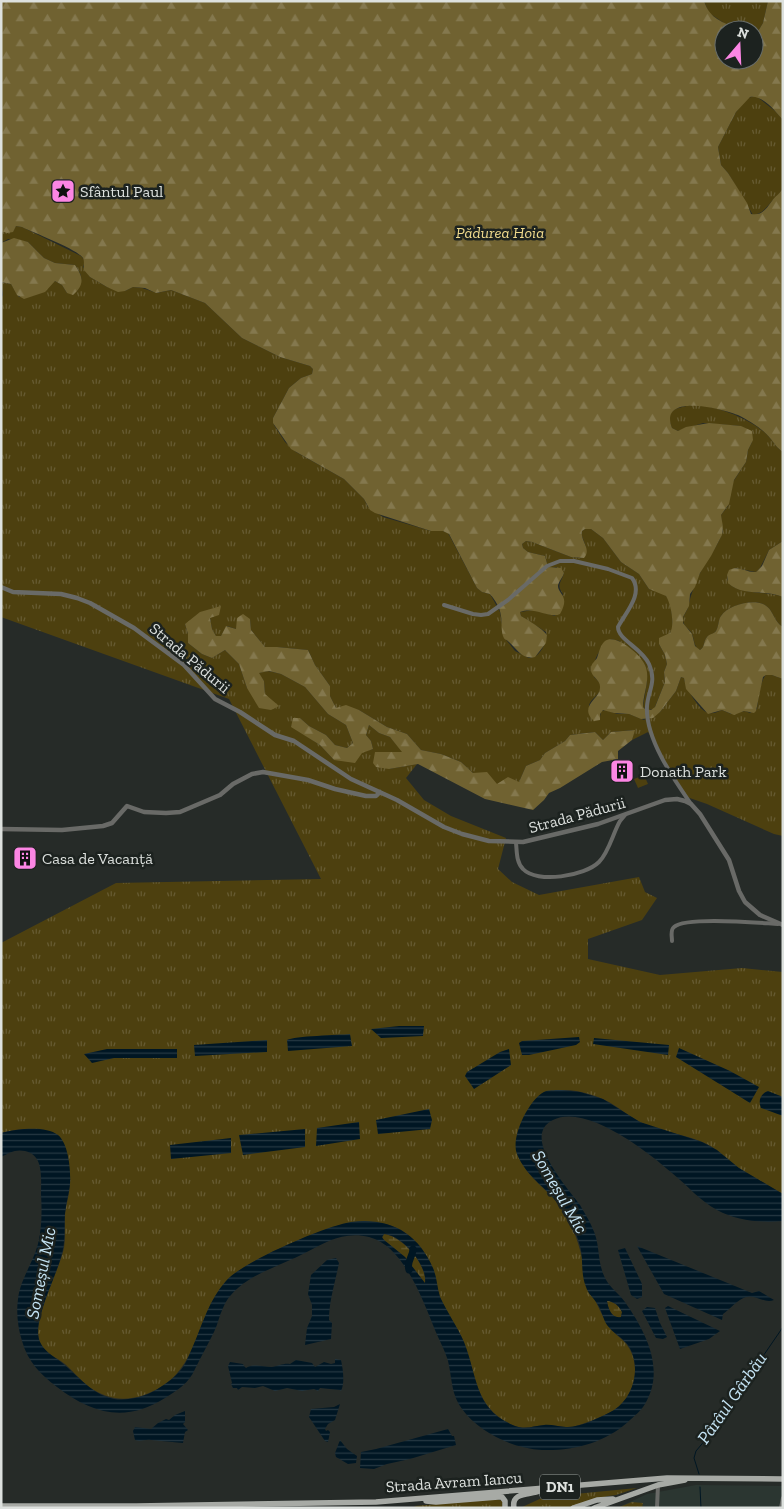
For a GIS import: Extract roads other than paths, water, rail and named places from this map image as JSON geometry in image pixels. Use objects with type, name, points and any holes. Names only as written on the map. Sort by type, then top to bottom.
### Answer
[{"type":"main road","name":"Strada Avram Iancu","points":[[1,1506],[326,1503],[411,1499],[667,1478],[699,1478]]},
{"type":"main road","name":"DN1","points":[[594,1508],[658,1485],[699,1478],[783,1478]]},
{"type":"main road","points":[[514,1508],[513,1501],[519,1495],[533,1494],[549,1488]]},
{"type":"main road","points":[[411,1499],[436,1502],[498,1497],[505,1501],[505,1508]]},
{"type":"main road","points":[[573,1508],[597,1500],[618,1499]]},
{"type":"main road","name":"Strada Avram Iancu","points":[[136,1506],[163,1508]]},
{"type":"street","points":[[444,605],[472,614],[488,614],[508,600],[547,566],[560,561],[574,561],[608,569],[632,578],[636,587],[635,595],[618,627],[618,633],[642,653],[650,667],[652,686],[647,706],[653,739],[691,804],[700,814],[729,860],[739,891],[745,902],[755,911],[782,924]]},
{"type":"street","name":"Strada Pădurii","points":[[1,587],[13,592],[48,593],[90,603],[134,628],[184,665],[215,699],[240,712],[276,735],[297,743],[347,777],[380,792],[448,829],[489,841],[516,843],[598,824],[665,800],[680,799],[691,804]]},
{"type":"street","points":[[1,829],[62,830],[103,826],[112,823],[127,806],[149,813],[166,814],[180,812],[220,795],[233,784],[257,773],[303,779],[366,796],[376,796],[380,792]]},
{"type":"street","points":[[516,843],[517,858],[522,868],[531,874],[549,878],[571,874],[591,868],[600,862],[620,821],[625,815]]},
{"type":"street","points":[[672,941],[672,930],[674,927],[692,921],[782,924]]},
{"type":"street","points":[[656,1508],[658,1485]]},
{"type":"street","points":[[781,1508],[783,1498]]},
{"type":"water","points":[[424,1026],[423,1036],[381,1038],[371,1029]]},
{"type":"water","points":[[350,1034],[352,1046],[288,1051],[287,1040]]},
{"type":"water","points":[[579,1037],[580,1042],[576,1045],[529,1055],[522,1055],[519,1043],[522,1041]]},
{"type":"water","points":[[594,1038],[669,1045],[668,1055],[593,1044]]},
{"type":"water","points":[[267,1040],[267,1052],[195,1056],[194,1045]]},
{"type":"water","points":[[679,1048],[730,1071],[759,1087],[750,1103],[676,1057]]},
{"type":"water","points":[[107,1049],[177,1049],[177,1058],[114,1058],[92,1063],[84,1054]]},
{"type":"water","points":[[509,1049],[511,1065],[474,1089],[465,1076],[467,1072],[500,1052]]},
{"type":"water","points":[[546,1091],[580,1092],[603,1099],[640,1122],[702,1142],[717,1150],[739,1168],[783,1194],[783,1221],[766,1222],[733,1217],[699,1198],[648,1153],[616,1132],[582,1118],[567,1117],[553,1120],[544,1128],[542,1138],[544,1149],[550,1162],[557,1175],[580,1205],[589,1222],[597,1241],[601,1269],[604,1276],[610,1286],[625,1302],[640,1325],[646,1338],[653,1364],[654,1377],[651,1391],[645,1404],[628,1422],[599,1440],[566,1449],[531,1449],[498,1438],[469,1418],[458,1404],[452,1386],[448,1361],[410,1275],[392,1251],[381,1242],[369,1237],[351,1235],[328,1242],[258,1274],[239,1287],[225,1303],[214,1332],[190,1378],[183,1386],[165,1398],[137,1411],[110,1412],[83,1404],[45,1377],[35,1367],[28,1355],[19,1331],[17,1304],[21,1285],[36,1251],[39,1238],[42,1213],[41,1174],[36,1157],[31,1153],[18,1151],[1,1157],[1,1133],[23,1129],[38,1129],[52,1132],[62,1139],[70,1166],[70,1188],[65,1213],[63,1251],[43,1306],[38,1334],[41,1345],[48,1352],[97,1392],[114,1399],[130,1399],[159,1388],[174,1377],[184,1366],[215,1296],[226,1281],[235,1273],[266,1255],[304,1237],[339,1225],[365,1221],[390,1225],[401,1230],[419,1245],[427,1256],[434,1271],[440,1297],[464,1342],[479,1391],[492,1411],[502,1419],[523,1428],[547,1425],[572,1427],[603,1416],[614,1410],[627,1397],[634,1380],[635,1362],[628,1345],[607,1325],[599,1307],[587,1289],[583,1278],[580,1245],[569,1219],[558,1203],[526,1170],[517,1154],[516,1147],[519,1128],[534,1101]],"holes":[[[384,1234],[406,1245],[412,1252],[422,1268],[425,1283],[405,1257],[384,1240],[382,1237]],[[607,1301],[618,1306],[622,1312],[621,1317],[613,1315],[609,1310]]]},
{"type":"water","points":[[768,1091],[783,1097],[783,1116],[761,1108],[760,1098]]},
{"type":"water","points":[[429,1109],[432,1120],[430,1129],[378,1134],[376,1120]]},
{"type":"water","points":[[359,1122],[360,1139],[316,1146],[317,1128]]},
{"type":"water","points":[[305,1129],[305,1147],[243,1155],[239,1135]]},
{"type":"water","points":[[231,1138],[231,1153],[171,1159],[170,1145]]},
{"type":"water","points":[[637,1246],[752,1293],[759,1291],[774,1300],[767,1301],[750,1296],[743,1298],[723,1314],[722,1320],[664,1294]]},
{"type":"water","points":[[625,1248],[642,1284],[642,1297],[637,1299],[631,1295],[618,1250]]},
{"type":"water","points":[[336,1258],[339,1263],[329,1313],[329,1320],[332,1323],[331,1339],[305,1345],[307,1328],[312,1316],[312,1305],[308,1294],[311,1275],[327,1260]]},
{"type":"water","points":[[668,1306],[720,1331],[709,1339],[680,1349],[665,1308]]},
{"type":"water","points":[[647,1307],[655,1308],[667,1337],[663,1339],[656,1338],[642,1311]]},
{"type":"water","points":[[335,1359],[341,1360],[342,1364],[343,1380],[341,1391],[320,1388],[318,1391],[314,1389],[302,1391],[287,1388],[275,1391],[263,1386],[255,1388],[242,1387],[238,1390],[233,1388],[231,1384],[228,1366],[230,1362],[243,1364],[246,1368],[255,1365],[272,1367],[290,1364],[296,1360],[312,1363],[315,1367],[324,1362],[335,1363]]},
{"type":"water","points":[[340,1404],[335,1420],[328,1424],[325,1429],[330,1432],[328,1442],[325,1441],[309,1417],[311,1409],[334,1407]]},
{"type":"water","points":[[185,1411],[185,1422],[183,1424],[188,1430],[185,1432],[183,1443],[135,1440],[133,1431],[135,1427],[151,1429],[158,1423],[166,1419],[169,1420]]},
{"type":"water","points":[[448,1429],[452,1436],[454,1436],[456,1445],[374,1469],[360,1468],[361,1452]]},
{"type":"water","points":[[340,1440],[347,1449],[357,1456],[356,1463],[348,1464],[336,1457],[335,1453]]},
{"type":"waterway","name":"Someșul Mic","points":[[409,1270],[408,1264],[413,1249]]},
{"type":"waterway","name":"Pârâul Gârbău","points":[[699,1474],[694,1458],[696,1451],[712,1432],[724,1407],[783,1327]]},
{"type":"waterway","name":"Pârâul Gârbău","points":[[700,1487],[701,1508]]},
{"type":"place","name":"Sfântul Paul","points":[[63,191]]},
{"type":"place","name":"Donath Park","points":[[622,771]]},
{"type":"place","name":"Casa de Vacanță","points":[[25,858]]},
{"type":"park label","name":"Pădurea Hoia","points":[[500,232]]}]
